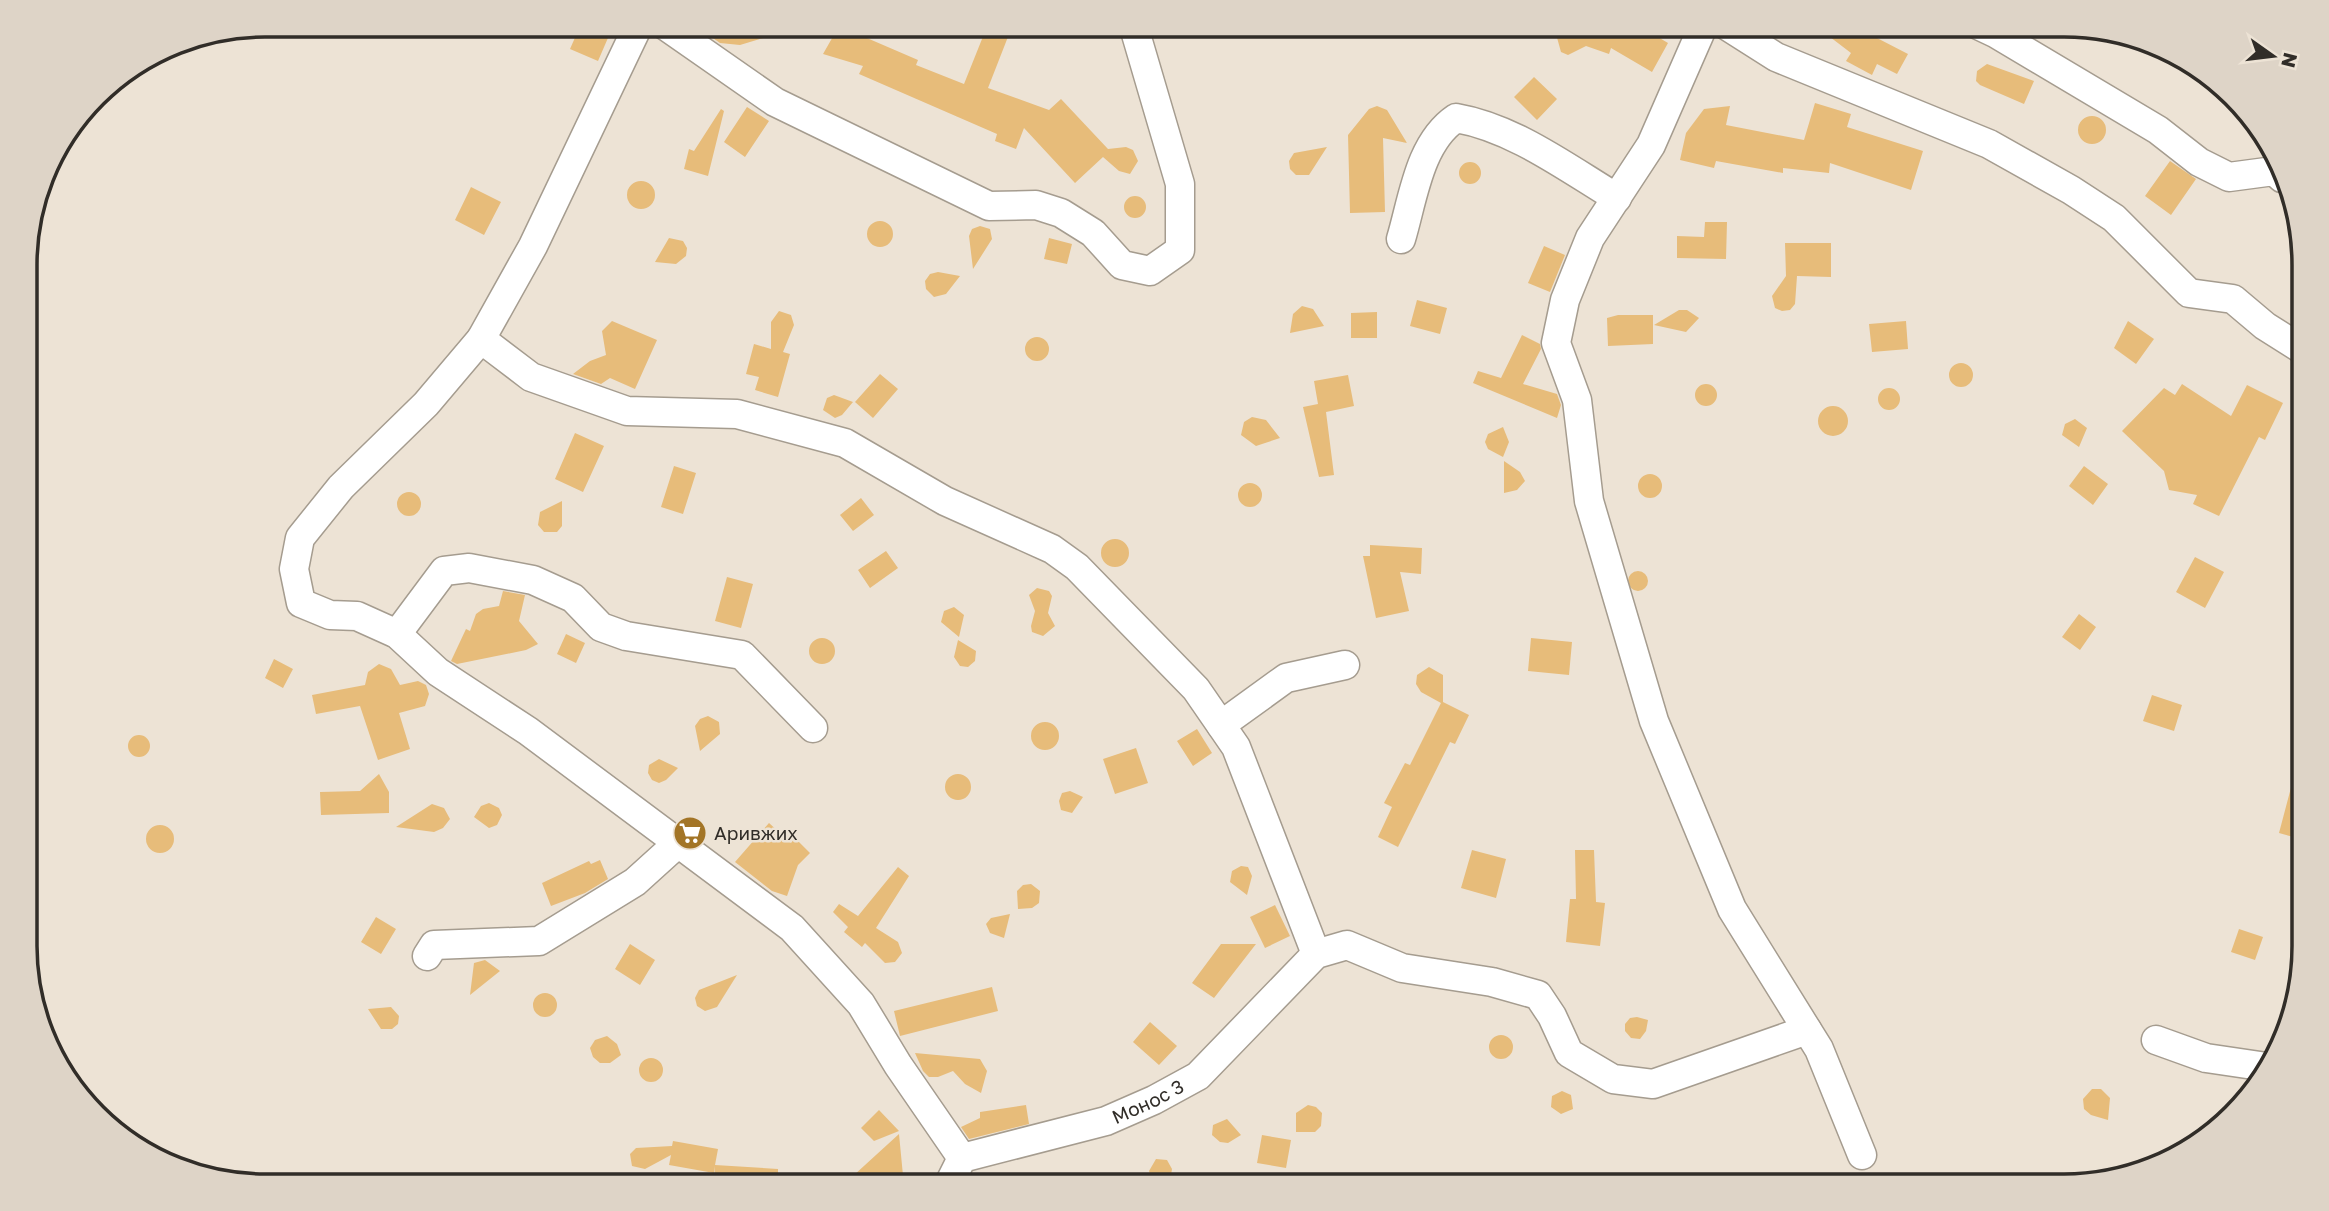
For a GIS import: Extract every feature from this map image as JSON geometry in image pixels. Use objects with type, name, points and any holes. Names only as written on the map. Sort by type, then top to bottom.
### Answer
[{"type":"street","points":[[633,37],[533,246],[481,339],[403,429],[341,486],[300,538],[294,569],[301,603],[331,615],[357,616],[397,634],[438,672],[528,731],[677,845],[792,928],[861,1004],[898,1065],[962,1158],[953,1174]]},
{"type":"street","points":[[682,37],[775,102],[989,206],[1036,205],[1061,214],[1093,233],[1122,265],[1150,271],[1180,250],[1180,184],[1137,37]]},
{"type":"street","points":[[1698,37],[1651,145],[1590,238],[1565,300],[1556,344],[1577,400],[1590,501],[1654,721],[1732,909],[1819,1049],[1862,1155]]},
{"type":"street","points":[[1744,37],[1776,57],[1989,144],[2114,218],[2189,293],[2233,299],[2265,326],[2292,343]]},
{"type":"street","points":[[2003,37],[2158,130],[2199,162],[2229,177],[2273,173]]},
{"type":"street","points":[[1401,239],[1432,144],[1441,128],[1455,118],[1479,122],[1535,149],[1617,198]]},
{"type":"street","points":[[481,339],[531,377],[628,411],[737,414],[845,443],[945,501],[1052,549],[1077,567],[1196,689],[1236,747],[1316,954],[1347,945],[1402,968],[1492,982],[1538,995],[1552,1016],[1569,1053],[1613,1079],[1653,1084],[1807,1030]]},
{"type":"street","points":[[397,634],[444,571],[468,568],[533,580],[573,598],[601,627],[626,636],[742,655],[813,728]]},
{"type":"street","points":[[1221,725],[1286,678],[1345,665]]},
{"type":"street","points":[[427,956],[434,945],[538,941],[635,882],[677,845]]},
{"type":"street","name":"Монос 3","points":[[962,1158],[1106,1121],[1154,1101],[1198,1076],[1316,954]]},
{"type":"street","points":[[2156,1040],[2206,1058],[2258,1066]]},
{"type":"building","points":[[575,37],[608,37],[598,61],[570,49]]},
{"type":"building","points":[[711,37],[767,37],[740,45],[720,43]]},
{"type":"building","points":[[833,37],[865,37],[918,60],[916,65],[964,84],[983,37],[1008,37],[988,88],[1049,110],[1061,99],[1108,149],[1126,147],[1133,150],[1138,161],[1130,174],[1119,171],[1103,157],[1075,183],[1024,128],[1016,149],[995,141],[997,134],[859,74],[863,66],[823,54]]},
{"type":"building","points":[[1557,37],[1658,37],[1668,43],[1652,72],[1611,48],[1609,54],[1586,46],[1568,55],[1561,52]]},
{"type":"building","points":[[1830,37],[1878,37],[1908,54],[1897,74],[1877,64],[1872,75],[1846,61],[1851,53]]},
{"type":"building","points":[[1987,64],[2034,81],[2024,104],[1976,81],[1977,71]]},
{"type":"building","points":[[1534,77],[1557,99],[1537,120],[1514,97]]},
{"type":"building","points":[[1815,103],[1851,114],[1847,127],[1923,151],[1911,190],[1830,163],[1829,173],[1783,168],[1783,173],[1716,161],[1714,168],[1680,160],[1686,133],[1704,109],[1730,106],[1726,125],[1804,140]]},
{"type":"building","points":[[1377,106],[1387,110],[1407,143],[1383,138],[1385,212],[1350,213],[1348,135],[1369,109]]},
{"type":"building","points":[[747,107],[769,121],[745,157],[724,142]]},
{"type":"building","points":[[721,109],[724,111],[708,176],[684,169],[689,149],[694,151]]},
{"type":"building","points":[[2092,116],[2102,120],[2106,130],[2102,140],[2092,144],[2082,140],[2078,130],[2082,120]]},
{"type":"building","points":[[1327,147],[1309,175],[1296,175],[1290,169],[1289,161],[1294,153]]},
{"type":"building","points":[[2170,161],[2196,179],[2171,215],[2145,196]]},
{"type":"building","points":[[1470,162],[1478,165],[1481,173],[1478,181],[1470,184],[1462,181],[1459,173],[1462,165]]},
{"type":"building","points":[[641,181],[651,185],[655,195],[651,205],[641,209],[631,205],[627,195],[631,185]]},
{"type":"building","points":[[471,187],[501,202],[484,235],[455,220]]},
{"type":"building","points":[[1131,196],[1139,196],[1146,203],[1146,211],[1139,218],[1131,218],[1124,211],[1124,203]]},
{"type":"building","points":[[880,221],[889,225],[893,234],[889,243],[880,247],[871,243],[867,234],[871,225]]},
{"type":"building","points":[[1705,222],[1727,222],[1726,259],[1677,258],[1677,236],[1704,237]]},
{"type":"building","points":[[980,226],[990,229],[992,239],[973,269],[969,236],[972,229]]},
{"type":"building","points":[[669,238],[683,241],[687,248],[686,256],[676,264],[655,262]]},
{"type":"building","points":[[1049,238],[1072,244],[1067,264],[1044,259]]},
{"type":"building","points":[[1785,243],[1831,243],[1831,277],[1797,276],[1795,304],[1790,310],[1782,311],[1775,308],[1772,296],[1786,276]]},
{"type":"building","points":[[1544,246],[1565,255],[1550,292],[1528,283]]},
{"type":"building","points":[[938,272],[960,276],[946,294],[934,297],[926,289],[925,281],[930,274]]},
{"type":"building","points":[[1417,300],[1447,308],[1440,334],[1410,326]]},
{"type":"building","points":[[1302,306],[1313,309],[1324,326],[1290,333],[1293,314]]},
{"type":"building","points":[[1679,310],[1687,310],[1699,318],[1686,332],[1654,325]]},
{"type":"building","points":[[779,311],[791,315],[794,325],[783,352],[790,354],[778,397],[755,390],[759,377],[746,374],[754,344],[771,349],[771,322]]},
{"type":"building","points":[[1377,312],[1377,338],[1351,338],[1351,313]]},
{"type":"building","points":[[1618,315],[1653,315],[1653,344],[1608,346],[1607,318]]},
{"type":"building","points":[[612,321],[657,340],[635,389],[610,378],[601,384],[573,374],[590,361],[606,355],[602,331]]},
{"type":"building","points":[[1906,321],[1908,349],[1872,352],[1869,324]]},
{"type":"building","points":[[2128,321],[2154,339],[2136,364],[2114,348]]},
{"type":"building","points":[[1522,335],[1540,344],[1541,349],[1523,384],[1557,394],[1561,405],[1557,418],[1473,383],[1478,371],[1501,378]]},
{"type":"building","points":[[1037,337],[1045,341],[1049,349],[1045,357],[1037,361],[1029,357],[1025,349],[1029,341]]},
{"type":"building","points":[[1961,363],[1969,367],[1973,375],[1969,383],[1961,387],[1953,383],[1949,375],[1953,367]]},
{"type":"building","points":[[880,374],[898,389],[873,418],[855,402]]},
{"type":"building","points":[[1348,375],[1354,406],[1326,412],[1334,475],[1319,477],[1303,407],[1318,404],[1314,381]]},
{"type":"building","points":[[1706,384],[1714,387],[1717,395],[1714,403],[1706,406],[1698,403],[1695,395],[1698,387]]},
{"type":"building","points":[[2182,384],[2231,416],[2247,385],[2283,403],[2265,440],[2259,437],[2219,516],[2193,504],[2197,495],[2169,490],[2164,471],[2122,431],[2164,388],[2175,395]]},
{"type":"building","points":[[1889,388],[1897,391],[1900,399],[1897,407],[1889,410],[1881,407],[1878,399],[1881,391]]},
{"type":"building","points":[[834,395],[853,402],[842,415],[835,418],[823,410],[827,398]]},
{"type":"building","points":[[1833,406],[1844,410],[1848,421],[1844,432],[1833,436],[1822,432],[1818,421],[1822,410]]},
{"type":"building","points":[[1252,417],[1266,420],[1280,438],[1256,446],[1241,435],[1244,422]]},
{"type":"building","points":[[2075,419],[2087,428],[2079,447],[2062,435],[2065,424]]},
{"type":"building","points":[[1503,427],[1509,442],[1503,457],[1488,449],[1485,442],[1488,434]]},
{"type":"building","points":[[575,433],[604,446],[583,492],[555,479]]},
{"type":"building","points":[[1504,461],[1520,472],[1525,481],[1517,490],[1504,493]]},
{"type":"building","points":[[674,466],[696,473],[683,514],[661,507]]},
{"type":"building","points":[[2084,466],[2108,484],[2093,505],[2069,486]]},
{"type":"building","points":[[1650,474],[1659,477],[1662,486],[1659,495],[1650,498],[1641,495],[1638,486],[1641,477]]},
{"type":"building","points":[[1250,483],[1261,490],[1262,495],[1255,506],[1250,507],[1239,500],[1238,495],[1245,484]]},
{"type":"building","points":[[409,492],[420,499],[421,504],[414,515],[409,516],[398,509],[397,504],[404,493]]},
{"type":"building","points":[[861,498],[874,515],[853,531],[840,515]]},
{"type":"building","points":[[562,501],[562,526],[557,532],[544,532],[538,525],[540,512]]},
{"type":"building","points":[[1115,539],[1125,543],[1129,553],[1125,563],[1115,567],[1105,563],[1101,553],[1105,543]]},
{"type":"building","points":[[1370,545],[1422,548],[1421,574],[1400,572],[1409,611],[1376,618],[1363,556],[1370,556]]},
{"type":"building","points":[[886,551],[898,568],[870,588],[858,570]]},
{"type":"building","points":[[2195,557],[2224,572],[2205,608],[2176,592]]},
{"type":"building","points":[[1638,571],[1645,574],[1648,581],[1645,588],[1638,591],[1631,588],[1628,581],[1631,574]]},
{"type":"building","points":[[727,577],[753,584],[741,628],[715,621]]},
{"type":"building","points":[[1037,588],[1049,591],[1052,596],[1048,613],[1055,626],[1043,636],[1032,632],[1031,626],[1035,611],[1029,595]]},
{"type":"building","points":[[503,591],[525,595],[519,621],[538,644],[526,650],[457,664],[451,661],[466,629],[470,631],[476,614],[483,609],[499,606]]},
{"type":"building","points":[[954,607],[964,615],[959,637],[941,622],[944,611]]},
{"type":"building","points":[[2079,614],[2096,627],[2080,650],[2062,637]]},
{"type":"building","points":[[566,634],[585,643],[576,663],[557,654]]},
{"type":"building","points":[[822,638],[831,642],[835,651],[831,660],[822,664],[813,660],[809,651],[813,642]]},
{"type":"building","points":[[1531,638],[1572,642],[1569,675],[1528,671]]},
{"type":"building","points":[[958,640],[976,651],[975,661],[968,667],[960,666],[954,657]]},
{"type":"building","points":[[274,659],[293,669],[283,688],[265,678]]},
{"type":"building","points":[[379,664],[391,669],[400,685],[418,681],[426,685],[429,694],[425,706],[399,713],[410,749],[378,760],[360,706],[316,714],[312,695],[365,685],[368,672]]},
{"type":"building","points":[[1429,667],[1443,675],[1443,702],[1469,715],[1455,744],[1450,742],[1398,847],[1378,837],[1392,807],[1384,803],[1405,763],[1410,765],[1441,703],[1421,692],[1416,684],[1417,675]]},
{"type":"building","points":[[2152,695],[2182,705],[2174,731],[2143,721]]},
{"type":"building","points":[[708,716],[719,722],[720,734],[700,751],[695,726],[700,719]]},
{"type":"building","points":[[1045,722],[1055,726],[1059,736],[1055,746],[1045,750],[1035,746],[1031,736],[1035,726]]},
{"type":"building","points":[[1197,729],[1212,753],[1193,766],[1177,741]]},
{"type":"building","points":[[139,735],[147,738],[150,746],[147,754],[139,757],[131,754],[128,746],[131,738]]},
{"type":"building","points":[[1136,748],[1148,783],[1115,794],[1103,759]]},
{"type":"building","points":[[659,759],[678,768],[659,783],[652,780],[648,773],[649,765]]},
{"type":"building","points":[[379,774],[389,792],[389,813],[321,815],[320,792],[360,791]]},
{"type":"building","points":[[958,774],[967,778],[971,787],[967,796],[958,800],[949,796],[945,787],[949,778]]},
{"type":"building","points":[[2292,784],[2292,837],[2279,833]]},
{"type":"building","points":[[1070,791],[1083,797],[1072,813],[1061,810],[1059,801],[1062,793]]},
{"type":"building","points":[[489,803],[499,808],[502,815],[497,825],[489,828],[474,817],[481,806]]},
{"type":"building","points":[[432,804],[444,808],[450,819],[443,828],[434,832],[396,827]]},
{"type":"building","points":[[769,823],[791,843],[795,838],[810,853],[798,865],[787,896],[772,891],[735,862]]},
{"type":"building","points":[[160,825],[170,829],[174,839],[170,849],[160,853],[150,849],[146,839],[150,829]]},
{"type":"building","points":[[1472,850],[1506,859],[1496,898],[1461,888]]},
{"type":"building","points":[[1575,850],[1594,850],[1596,902],[1605,903],[1600,946],[1566,942],[1570,899],[1576,899]]},
{"type":"building","points":[[600,860],[608,879],[585,893],[551,906],[542,883],[589,861],[591,864]]},
{"type":"building","points":[[1241,866],[1248,867],[1252,876],[1247,895],[1230,882],[1232,871]]},
{"type":"building","points":[[898,867],[909,876],[876,928],[898,942],[902,953],[895,962],[885,963],[865,943],[862,947],[844,932],[848,927],[833,912],[839,904],[858,916]]},
{"type":"building","points":[[1031,884],[1040,891],[1039,903],[1032,908],[1018,909],[1017,891],[1023,885]]},
{"type":"building","points":[[1275,905],[1290,936],[1265,948],[1250,917]]},
{"type":"building","points":[[1010,914],[1004,938],[990,933],[986,924],[991,918]]},
{"type":"building","points":[[376,917],[396,929],[381,954],[361,942]]},
{"type":"building","points":[[2239,929],[2263,937],[2255,960],[2231,952]]},
{"type":"building","points":[[630,944],[655,960],[640,985],[615,969]]},
{"type":"building","points":[[1221,944],[1256,944],[1214,998],[1192,983]]},
{"type":"building","points":[[485,960],[500,971],[470,995],[474,963]]},
{"type":"building","points":[[737,975],[717,1007],[705,1011],[697,1006],[695,998],[699,990]]},
{"type":"building","points":[[992,987],[998,1011],[900,1036],[894,1011]]},
{"type":"building","points":[[545,993],[556,1000],[557,1005],[550,1016],[545,1017],[534,1010],[533,1005],[540,994]]},
{"type":"building","points":[[391,1007],[399,1016],[398,1024],[392,1029],[381,1029],[368,1009]]},
{"type":"building","points":[[1630,1018],[1648,1020],[1646,1031],[1640,1039],[1631,1038],[1625,1031],[1625,1024]]},
{"type":"building","points":[[1150,1022],[1177,1046],[1159,1065],[1133,1042]]},
{"type":"building","points":[[1501,1035],[1510,1038],[1513,1047],[1510,1056],[1501,1059],[1492,1056],[1489,1047],[1492,1038]]},
{"type":"building","points":[[607,1036],[617,1044],[621,1055],[610,1063],[600,1063],[593,1057],[590,1048],[595,1040]]},
{"type":"building","points":[[915,1053],[980,1059],[987,1071],[981,1093],[965,1084],[953,1071],[938,1077],[929,1077],[923,1071]]},
{"type":"building","points":[[651,1058],[660,1061],[663,1070],[660,1079],[651,1082],[642,1079],[639,1070],[642,1061]]},
{"type":"building","points":[[2092,1089],[2101,1089],[2110,1098],[2108,1120],[2091,1115],[2084,1109],[2083,1099]]},
{"type":"building","points":[[1562,1091],[1571,1095],[1573,1109],[1561,1114],[1551,1107],[1552,1096]]},
{"type":"building","points":[[1026,1105],[1029,1124],[969,1139],[961,1127],[980,1118],[980,1112]]},
{"type":"building","points":[[1308,1105],[1316,1107],[1322,1113],[1321,1126],[1315,1132],[1296,1132],[1296,1113]]},
{"type":"building","points":[[879,1110],[899,1131],[874,1141],[861,1128]]},
{"type":"building","points":[[1227,1119],[1241,1135],[1228,1143],[1220,1142],[1212,1135],[1213,1125]]},
{"type":"building","points":[[899,1134],[903,1174],[855,1174]]},
{"type":"building","points":[[1262,1135],[1291,1140],[1286,1168],[1257,1163]]},
{"type":"building","points":[[673,1141],[718,1149],[715,1165],[778,1169],[778,1174],[715,1174],[715,1166],[714,1173],[669,1165],[671,1155],[645,1169],[632,1166],[630,1154],[636,1148],[672,1146]]},
{"type":"building","points":[[1156,1159],[1167,1160],[1172,1169],[1171,1174],[1150,1174],[1149,1171]]},
{"type":"place","name":"Аривжих","points":[[690,833]]}]
